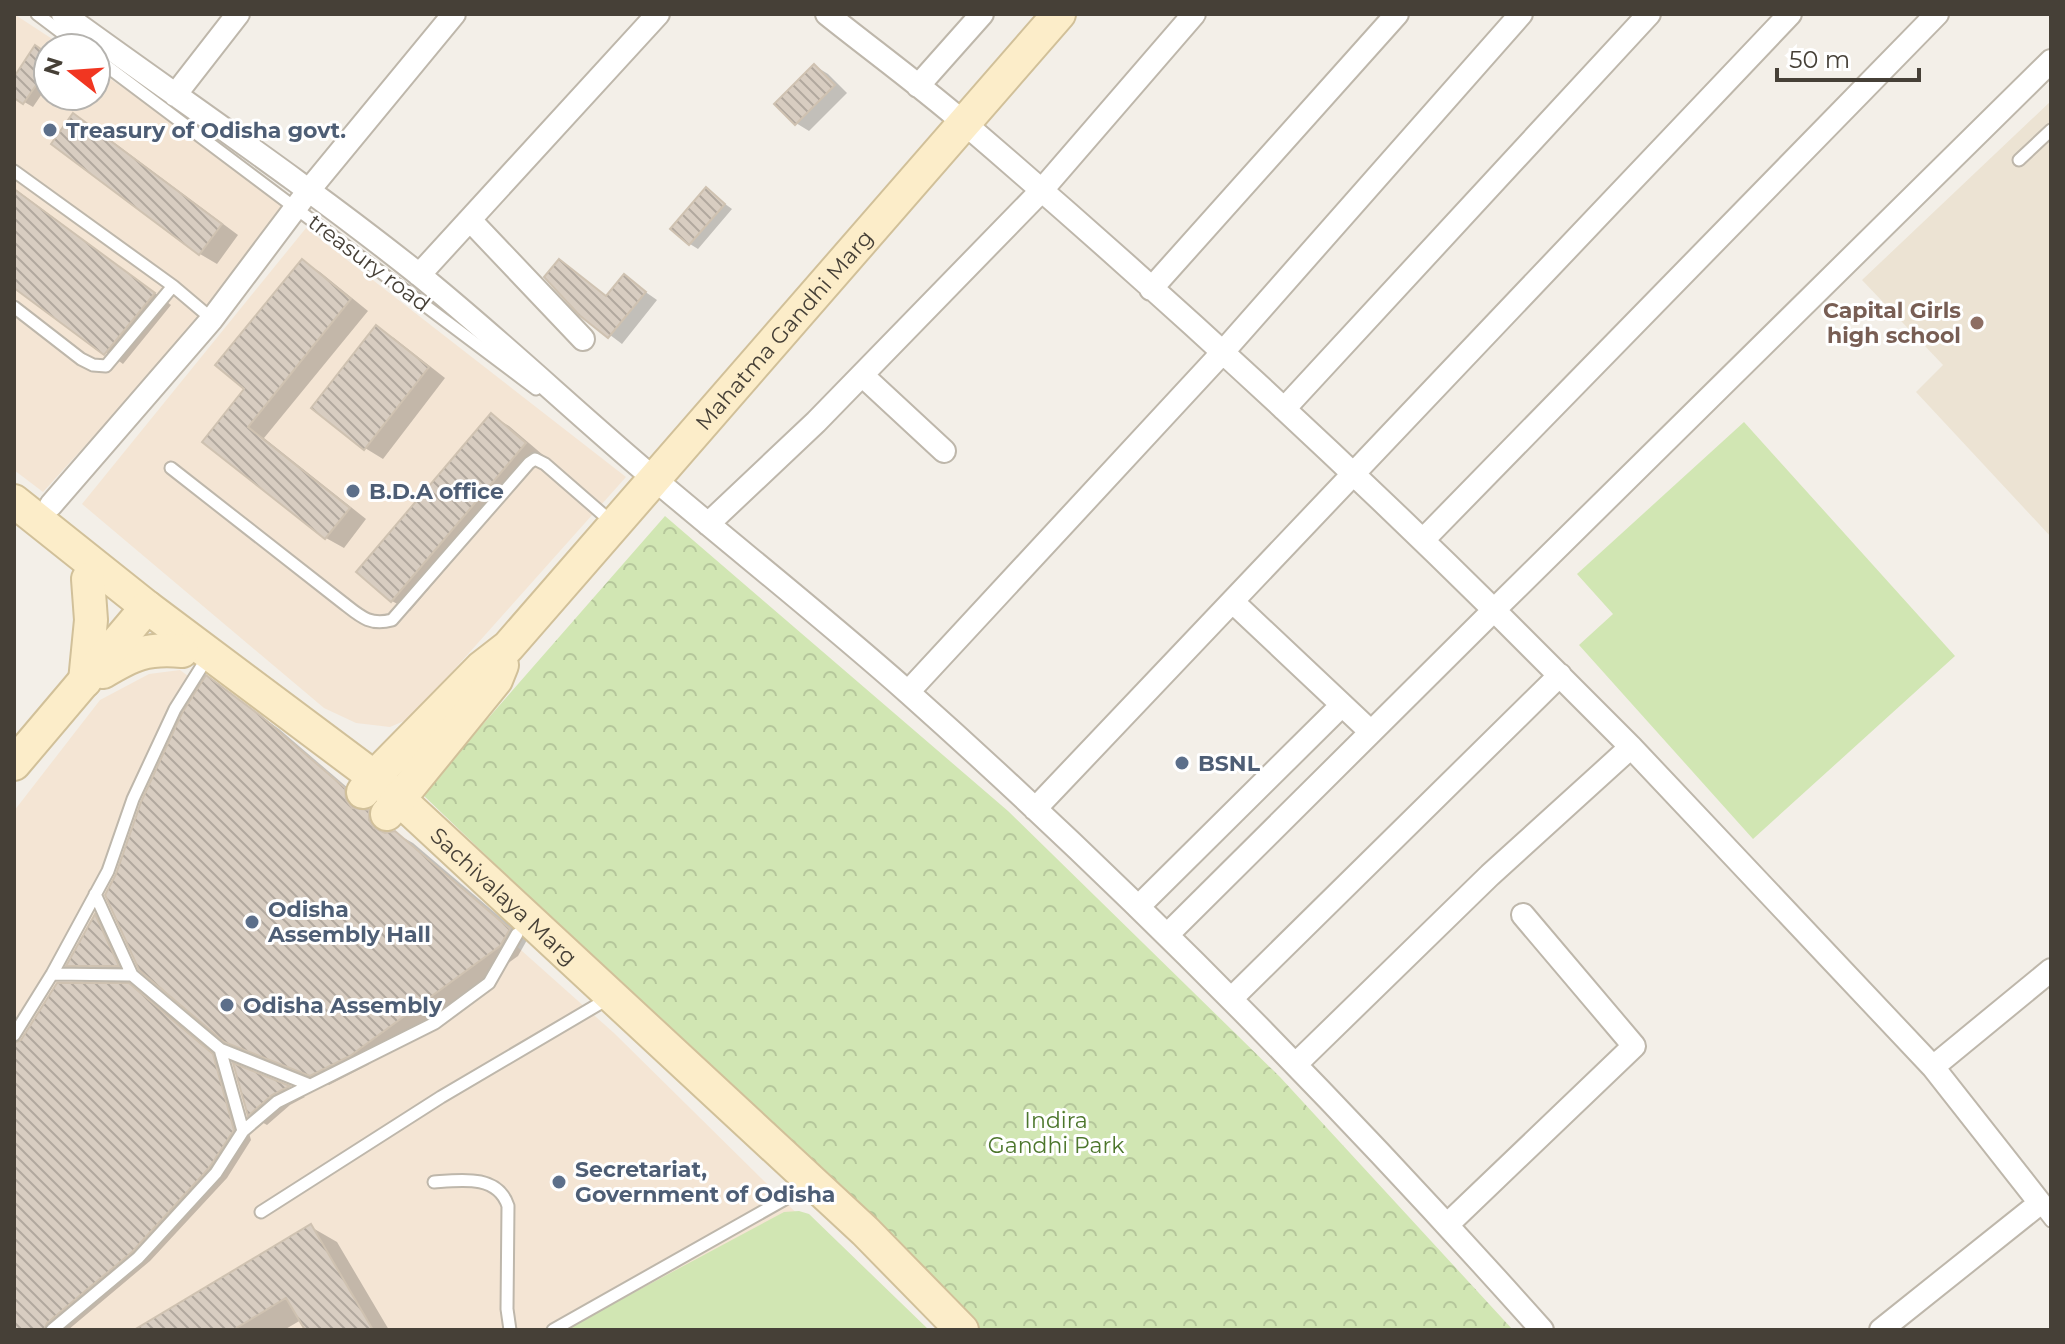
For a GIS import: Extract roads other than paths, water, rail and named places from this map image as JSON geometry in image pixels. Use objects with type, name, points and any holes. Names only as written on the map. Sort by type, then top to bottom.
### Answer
[{"type":"street","points":[[63,14],[175,95],[302,199],[419,275],[648,474],[908,692],[1138,907],[1296,1064],[1448,1224],[1542,1330]]},
{"type":"street","points":[[175,95],[238,14]]},
{"type":"street","points":[[51,505],[212,319],[302,199],[454,14]]},
{"type":"street","points":[[419,275],[658,14]]},
{"type":"street","points":[[827,14],[963,122],[1356,473],[1631,747],[1938,1073],[2046,1208],[1881,1330]]},
{"type":"street","points":[[918,86],[982,14]]},
{"type":"street","name":"Mahatma Gandhi Marg","points":[[368,784],[481,668],[508,647],[615,525],[648,474],[1059,14]]},
{"type":"street","points":[[708,524],[816,422],[1041,191],[1194,14]]},
{"type":"street","points":[[1151,289],[1397,14]]},
{"type":"street","points":[[908,692],[1222,353],[1521,14]]},
{"type":"street","points":[[1284,409],[1649,14]]},
{"type":"street","points":[[1035,809],[1790,14]]},
{"type":"street","points":[[1423,540],[1937,14]]},
{"type":"street","points":[[1167,935],[2051,61]]},
{"type":"street","points":[[470,220],[583,339]]},
{"type":"street","points":[[862,375],[944,451]]},
{"type":"street","name":"Sachivalaya Marg","points":[[14,501],[192,659],[368,784]]},
{"type":"street","name":"Sachivalaya Marg","points":[[14,521],[88,579],[143,613],[368,784],[865,1231],[962,1330]]},
{"type":"street","points":[[85,681],[91,620],[88,579]]},
{"type":"street","points":[[1233,602],[1371,732]]},
{"type":"street","points":[[14,764],[143,613]]},
{"type":"street","name":"Mahatma Gandhi Marg","points":[[393,806],[496,680],[508,647]]},
{"type":"street","points":[[85,681],[140,652],[156,649],[192,659]]},
{"type":"street","points":[[1231,999],[1560,675]]},
{"type":"street","points":[[1138,907],[1342,705]]},
{"type":"street","points":[[1296,1064],[1490,875],[1631,747]]},
{"type":"street","name":"Sachivalaya Marg","points":[[393,806],[517,934],[604,1001],[946,1330]]},
{"type":"street","points":[[1448,1224],[1634,1046],[1523,915]]},
{"type":"street","points":[[1938,1073],[2051,970]]},
{"type":"lane","points":[[37,14],[61,32]]},
{"type":"lane","name":"treasury road","points":[[112,69],[302,199],[648,474]]},
{"type":"lane","points":[[2019,160],[2051,130]]},
{"type":"lane","points":[[14,171],[173,286],[212,319]]},
{"type":"lane","points":[[14,307],[81,359],[93,365],[106,366],[173,286]]},
{"type":"lane","points":[[171,468],[352,610],[377,624],[392,620],[535,459],[545,464],[615,525]]},
{"type":"lane","points":[[14,1035],[52,974],[108,871],[133,799],[175,709],[192,659]]},
{"type":"lane","points":[[95,894],[132,975],[220,1049],[310,1085]]},
{"type":"lane","points":[[52,1330],[138,1258],[216,1173],[243,1131],[277,1102],[435,1023],[489,983],[517,934]]},
{"type":"lane","points":[[52,974],[132,975]]},
{"type":"lane","points":[[261,1212],[441,1097],[604,1001]]},
{"type":"lane","points":[[220,1049],[243,1131]]},
{"type":"lane","points":[[434,1182],[469,1180],[495,1187],[505,1195],[508,1206],[507,1309],[510,1330]]},
{"type":"lane","points":[[553,1330],[801,1190]]},
{"type":"place","name":"Treasury of Odisha govt.","points":[[50,130]]},
{"type":"place","name":"Capital Girls high school","points":[[1977,323]]},
{"type":"place","name":"B.D.A office","points":[[353,491]]},
{"type":"place","name":"BSNL","points":[[1182,763]]},
{"type":"place","name":"Odisha Assembly Hall","points":[[252,922]]},
{"type":"place","name":"Odisha Assembly","points":[[227,1005]]},
{"type":"place","name":"Secretariat, Government of Odisha","points":[[559,1182]]},
{"type":"park label","name":"Indira Gandhi Park","points":[[1056,1132]]}]
